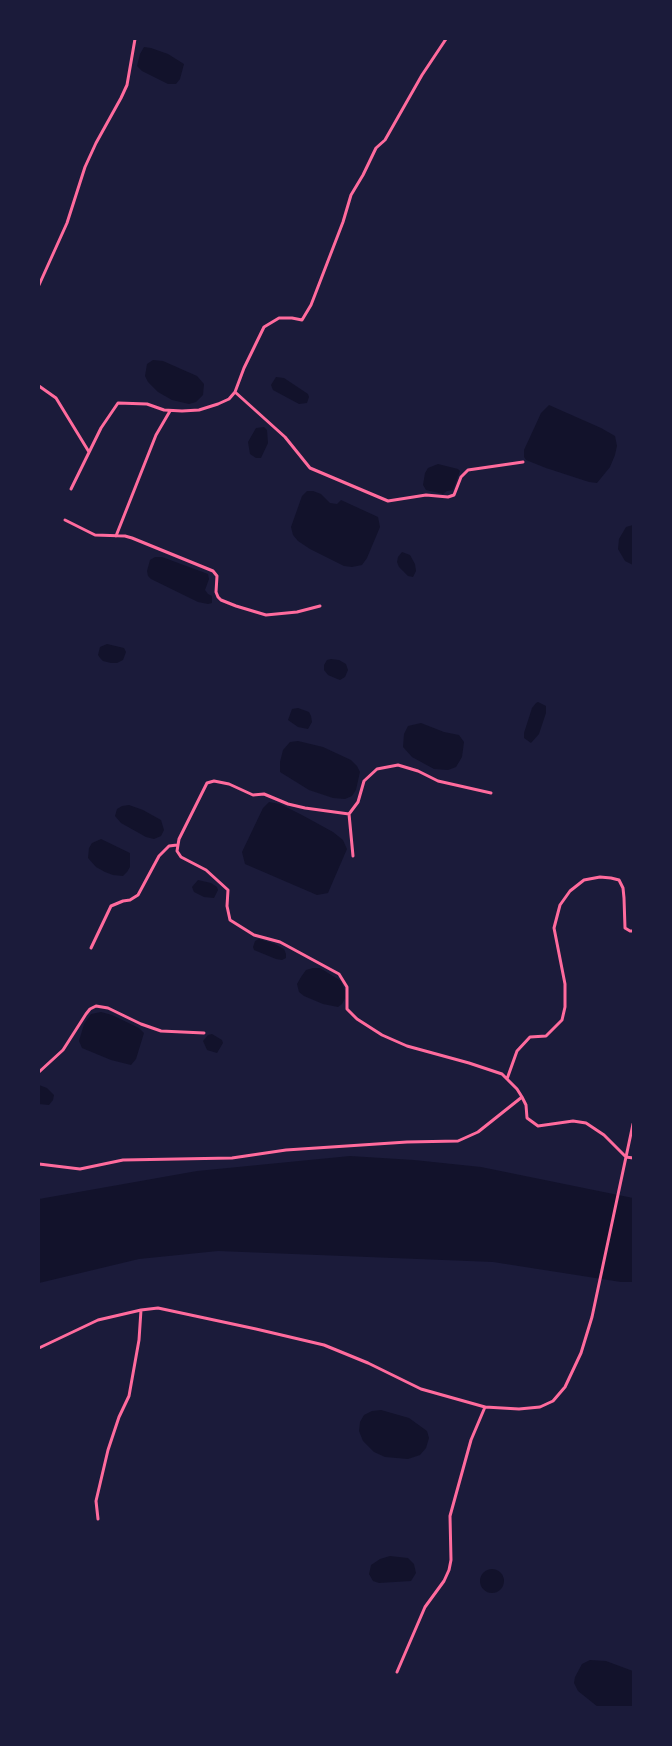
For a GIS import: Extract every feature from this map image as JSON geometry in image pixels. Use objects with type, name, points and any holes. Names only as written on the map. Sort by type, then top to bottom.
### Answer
[{"type":"street","points":[[39,285],[67,223],[85,167],[127,84],[135,39]]},
{"type":"street","points":[[71,489],[101,428],[118,403],[147,404],[170,411],[182,411],[208,408],[229,399],[235,392],[244,368],[264,327],[279,318],[302,320],[311,306],[343,222],[351,195],[376,148],[385,140],[422,75],[446,39]]},
{"type":"street","points":[[39,386],[56,398],[89,452]]},
{"type":"street","points":[[235,392],[285,437],[310,468],[388,501],[426,496],[454,495],[461,477],[468,470],[523,462]]},
{"type":"street","points":[[116,536],[156,435],[170,411]]},
{"type":"street","points":[[65,520],[95,535],[132,538],[213,571],[217,576],[216,592],[218,597],[220,600],[236,606],[266,615],[297,612],[320,606]]},
{"type":"street","points":[[353,856],[349,814],[358,802],[364,781],[377,769],[398,764],[438,781],[491,793]]},
{"type":"street","points":[[349,814],[288,804],[264,794],[254,795],[229,784],[214,781],[208,783],[189,817],[177,846],[177,851],[181,857],[206,870],[228,890],[227,906],[230,920],[254,935],[280,942],[339,974],[347,987],[347,1009],[357,1019],[382,1035],[407,1046],[469,1062],[502,1074],[522,1097],[526,1105],[527,1118],[538,1126],[573,1121],[586,1123],[604,1135],[626,1157],[633,1158]]},
{"type":"street","points":[[90,948],[111,906],[130,900],[138,895],[159,856],[169,846],[177,846]]},
{"type":"street","points":[[507,1079],[517,1051],[530,1038],[546,1036],[562,1020],[565,1006],[565,984],[554,928],[560,905],[570,891],[584,880],[600,877],[619,880],[623,888],[624,928],[630,932],[633,931]]},
{"type":"street","points":[[39,1072],[63,1050],[86,1014],[96,1006],[108,1008],[141,1024],[161,1031],[204,1033]]},
{"type":"street","points":[[39,1164],[80,1169],[123,1160],[232,1158],[320,1147],[458,1141],[478,1132],[522,1097]]},
{"type":"street","points":[[39,1348],[98,1320],[158,1308],[324,1346],[368,1363],[421,1389],[485,1406],[520,1409],[540,1407],[553,1401],[565,1388],[581,1353],[592,1317],[633,1124]]},
{"type":"street","points":[[98,1519],[96,1502],[108,1450],[119,1417],[130,1396],[139,1340],[141,1310]]},
{"type":"street","points":[[396,1672],[425,1607],[449,1570],[451,1560],[450,1516],[466,1454],[485,1406]]},
{"type":"shaded area","points":[[144,47],[168,54],[184,64],[180,79],[176,84],[168,84],[142,71],[137,66]]},
{"type":"shaded area","points":[[153,360],[163,361],[197,376],[204,384],[203,395],[196,402],[189,404],[172,400],[158,392],[145,376],[147,364]]},
{"type":"shaded area","points":[[276,377],[284,378],[308,394],[307,403],[299,404],[273,390],[271,385]]},
{"type":"shaded area","points":[[549,405],[615,436],[617,446],[615,455],[610,467],[597,483],[546,468],[526,460],[524,457],[524,450],[541,413]]},
{"type":"shaded area","points":[[264,427],[267,430],[268,443],[261,458],[256,458],[250,454],[248,442],[256,428]]},
{"type":"shaded area","points":[[438,464],[460,471],[453,490],[443,494],[426,490],[423,485],[428,468]]},
{"type":"shaded area","points":[[307,491],[321,494],[330,503],[337,504],[341,500],[378,517],[380,527],[367,558],[362,565],[344,566],[310,549],[293,535],[291,527],[302,496]]},
{"type":"shaded area","points":[[633,525],[633,565],[625,561],[618,549],[619,539],[626,527]]},
{"type":"shaded area","points":[[402,552],[410,555],[415,564],[416,571],[413,577],[408,576],[399,567],[398,557]]},
{"type":"shaded area","points":[[155,557],[162,557],[208,574],[209,579],[205,590],[212,596],[212,603],[198,602],[151,579],[147,571],[150,560]]},
{"type":"shaded area","points":[[107,644],[124,648],[126,652],[123,660],[111,663],[100,658],[98,655],[100,647]]},
{"type":"shaded area","points":[[327,660],[339,660],[346,664],[348,670],[345,677],[340,680],[328,675],[324,670]]},
{"type":"shaded area","points":[[538,702],[546,706],[546,713],[539,734],[531,743],[524,738],[524,733],[532,708]]},
{"type":"shaded area","points":[[298,708],[309,712],[311,716],[312,722],[308,729],[298,727],[288,720],[292,709]]},
{"type":"shaded area","points":[[421,723],[444,732],[459,735],[464,742],[462,757],[456,767],[448,770],[434,769],[412,757],[403,747],[404,734],[408,726]]},
{"type":"shaded area","points":[[298,741],[323,747],[351,760],[357,766],[360,772],[356,790],[352,796],[345,799],[333,798],[309,790],[280,772],[283,750],[290,742]]},
{"type":"shaded area","points":[[269,802],[280,804],[302,815],[333,832],[343,840],[347,849],[328,893],[317,895],[245,864],[242,852],[263,808]]},
{"type":"shaded area","points":[[129,805],[161,820],[164,830],[161,836],[154,839],[146,837],[121,823],[115,816],[117,809]]},
{"type":"shaded area","points":[[101,839],[130,853],[130,867],[123,876],[105,872],[96,867],[88,858],[89,848],[92,843]]},
{"type":"shaded area","points":[[198,880],[211,883],[217,887],[218,890],[214,898],[204,897],[194,892],[192,887]]},
{"type":"shaded area","points":[[259,939],[284,949],[286,958],[282,960],[276,959],[254,950],[255,941]]},
{"type":"shaded area","points":[[320,968],[341,981],[345,991],[345,998],[338,1007],[323,1004],[299,992],[297,984],[301,977],[306,970]]},
{"type":"shaded area","points":[[101,1012],[112,1015],[139,1028],[144,1033],[136,1059],[131,1065],[111,1060],[82,1048],[79,1041],[84,1024],[91,1014]]},
{"type":"shaded area","points":[[212,1034],[222,1040],[223,1043],[217,1053],[207,1050],[203,1041],[208,1035]]},
{"type":"shaded area","points":[[39,1085],[47,1088],[54,1095],[49,1105],[39,1104]]},
{"type":"shaded area","points":[[350,1156],[481,1167],[633,1198],[633,1282],[621,1282],[493,1262],[218,1251],[139,1259],[39,1283],[39,1199],[197,1171]]},
{"type":"shaded area","points":[[381,1410],[409,1418],[427,1431],[429,1438],[426,1448],[420,1455],[408,1459],[385,1457],[374,1452],[363,1441],[359,1431],[360,1422],[364,1415],[372,1411]]},
{"type":"shaded area","points":[[390,1556],[408,1558],[414,1564],[416,1573],[411,1581],[379,1583],[373,1581],[369,1574],[371,1565],[380,1559]]},
{"type":"shaded area","points":[[492,1569],[501,1572],[504,1581],[501,1590],[492,1593],[483,1590],[480,1581],[483,1572]]},
{"type":"shaded area","points":[[590,1660],[606,1661],[633,1671],[633,1707],[598,1707],[578,1691],[574,1683],[575,1677],[582,1664]]}]
